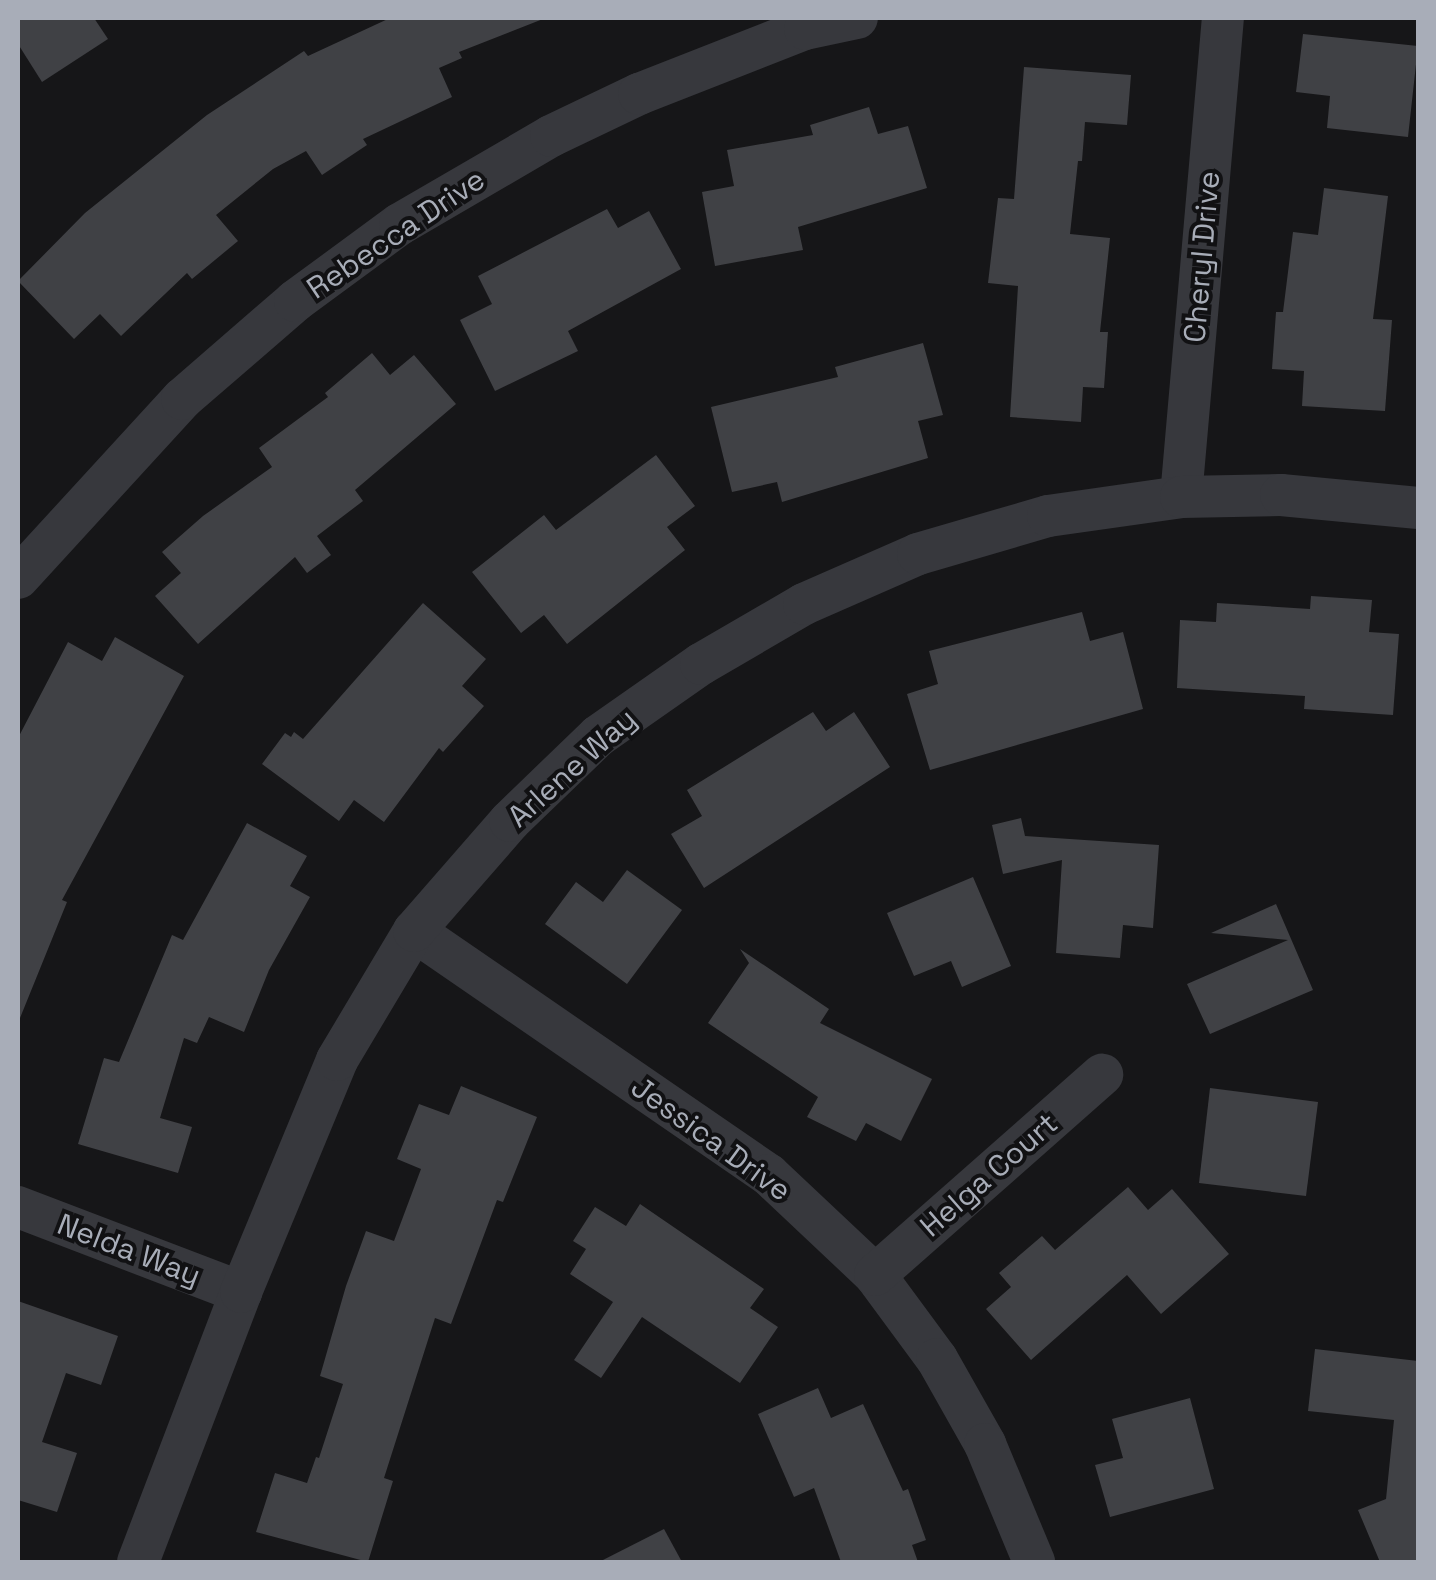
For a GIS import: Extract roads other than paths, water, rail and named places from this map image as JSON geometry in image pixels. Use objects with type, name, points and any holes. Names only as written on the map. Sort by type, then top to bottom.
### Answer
[{"type":"street","name":"Rebecca Drive","points":[[18,578],[182,399],[295,301],[400,224],[551,136],[639,94],[803,23],[858,18]]},
{"type":"street","name":"Cheryl Drive","points":[[1181,497],[1224,18]]},
{"type":"street","name":"Arlene Way","points":[[138,1562],[240,1292],[337,1060],[414,931],[510,821],[598,736],[700,664],[804,604],[918,554],[1048,516],[1181,497],[1281,495],[1418,508]]},
{"type":"street","name":"Jessica Drive","points":[[414,931],[769,1175],[875,1275],[937,1358],[985,1444],[1034,1562]]},
{"type":"street","name":"Helga Court","points":[[875,1275],[1102,1075]]},
{"type":"street","name":"Nelda Way","points":[[18,1208],[240,1292]]}]
